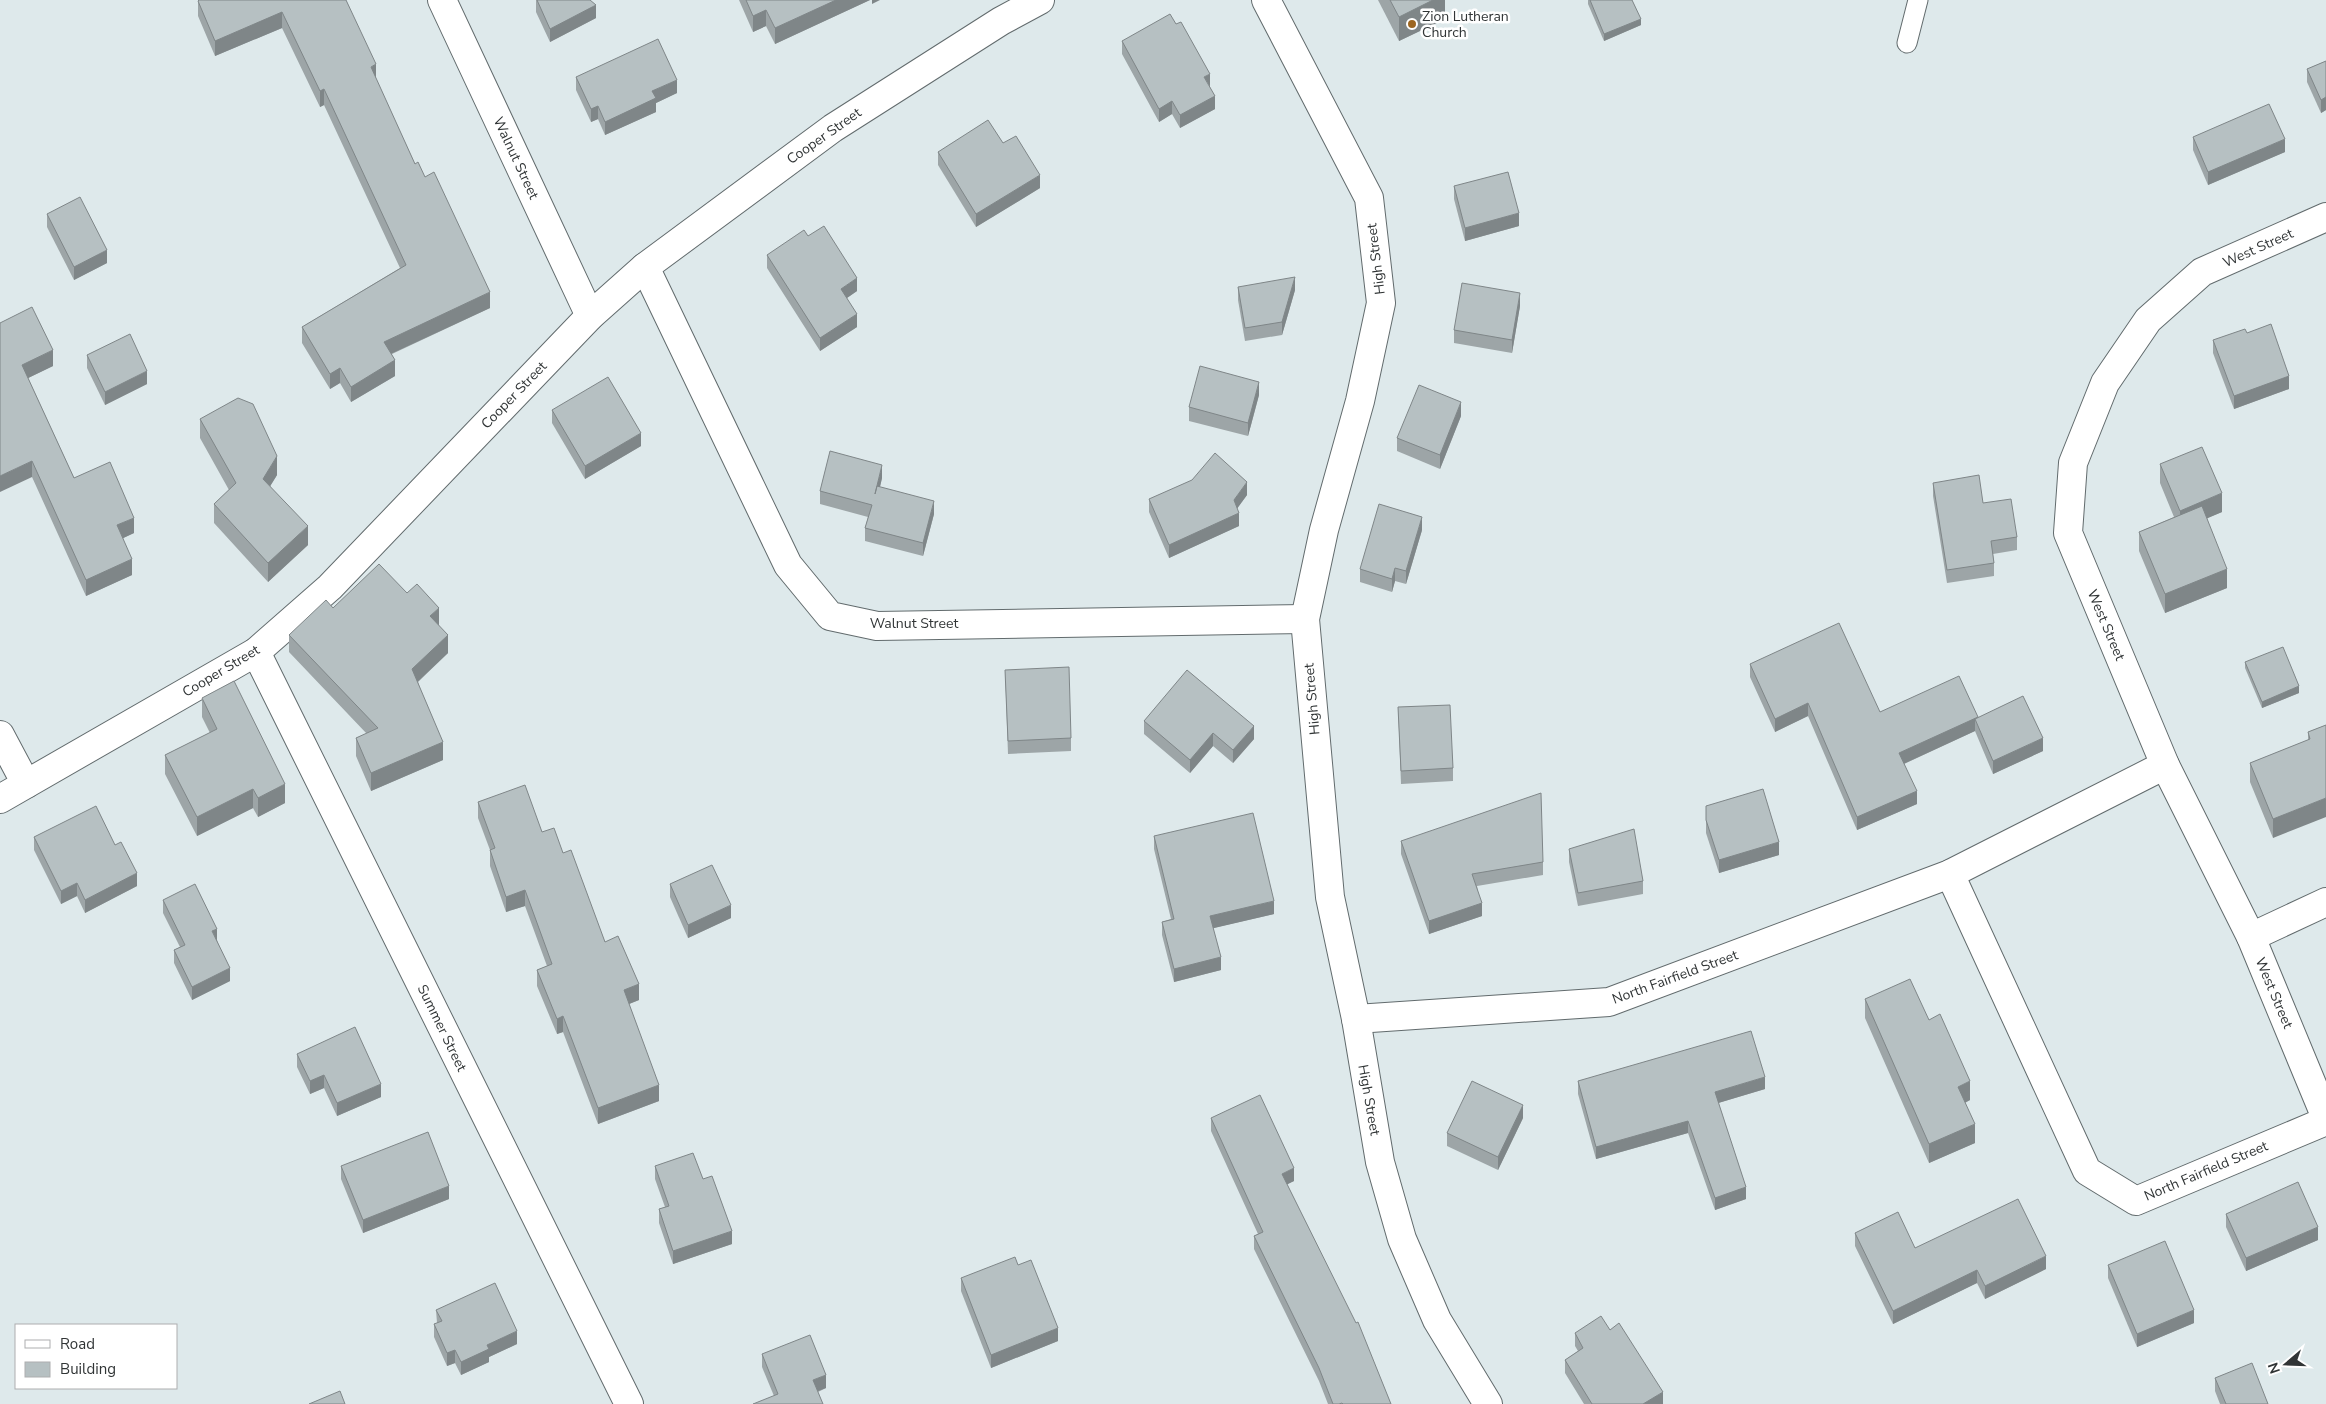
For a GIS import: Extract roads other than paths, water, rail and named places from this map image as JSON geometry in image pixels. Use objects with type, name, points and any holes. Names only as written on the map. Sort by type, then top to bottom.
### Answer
[{"type":"street","name":"Walnut Street","points":[[442,0],[590,316]]},
{"type":"street","name":"Cooper Street","points":[[0,799],[256,652],[330,587],[590,316],[645,267],[833,128],[1001,21],[1040,0]]},
{"type":"street","name":"High Street","points":[[1266,0],[1369,198],[1381,303],[1360,401],[1324,530],[1305,619],[1330,897],[1356,1019],[1380,1162],[1402,1239],[1437,1320],[1488,1404]]},
{"type":"street","name":"West Street","points":[[2326,217],[2202,272],[2148,320],[2105,383],[2073,463],[2068,533],[2164,765],[2251,937],[2326,1119]]},
{"type":"street","name":"Walnut Street","points":[[645,267],[788,565],[830,616],[878,626],[1305,619]]},
{"type":"street","name":"Summer Street","points":[[256,652],[628,1404]]},
{"type":"street","points":[[0,735],[26,784]]},
{"type":"street","name":"North Fairfield Street","points":[[1356,1019],[1609,1002],[1950,874],[2164,765]]},
{"type":"street","name":"North Fairfield Street","points":[[1950,874],[2087,1171],[2136,1201],[2326,1119]]},
{"type":"street","points":[[2251,937],[2326,902]]},
{"type":"lane","points":[[1907,43],[1918,0]]},
{"type":"place","name":"Zion Lutheran Church","points":[[1412,24]]}]
